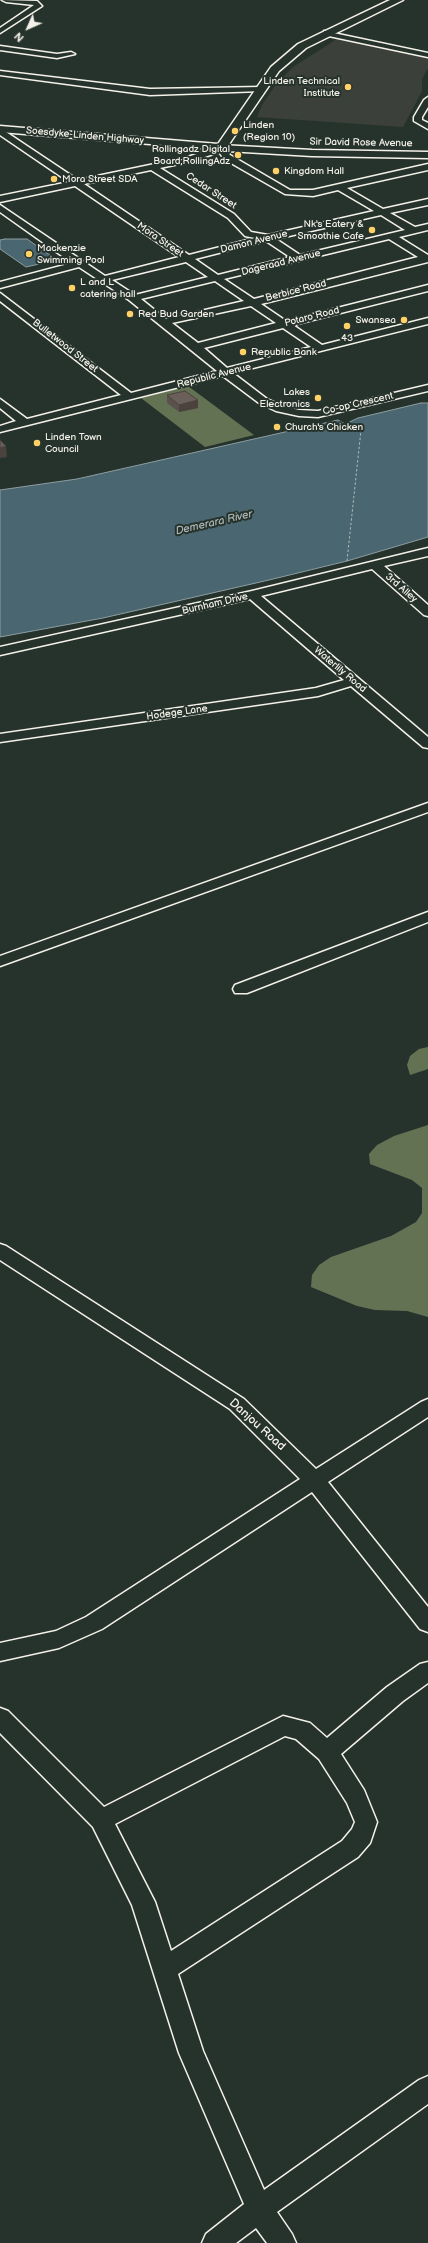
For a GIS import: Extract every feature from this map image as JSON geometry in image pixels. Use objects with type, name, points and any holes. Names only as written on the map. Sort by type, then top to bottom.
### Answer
[{"type":"main road","points":[[221,148],[275,69],[302,46],[398,0]]},
{"type":"main road","name":"Soesdyke-Linden Highway","points":[[0,130],[221,148]]},
{"type":"street","points":[[0,31],[38,6],[37,3],[6,0]]},
{"type":"street","points":[[327,33],[428,55]]},
{"type":"street","points":[[0,48],[57,56],[71,54]]},
{"type":"street","points":[[0,73],[150,92],[262,89]]},
{"type":"street","points":[[428,100],[418,117],[418,121],[428,126]]},
{"type":"street","name":"Mora Street","points":[[0,130],[74,182],[218,279],[255,302],[321,348]]},
{"type":"street","points":[[0,199],[74,182],[190,159],[221,148],[227,157],[288,192],[304,194],[428,167]]},
{"type":"street","name":"Sir David Rose Avenue","points":[[221,148],[312,153],[428,154]]},
{"type":"street","name":"Cedar Street","points":[[151,166],[231,216],[248,234],[268,238],[299,259]]},
{"type":"street","points":[[337,186],[414,231]]},
{"type":"street","name":"Damon Avenue","points":[[104,279],[268,238],[428,202]]},
{"type":"street","name":"Co-op Crescent","points":[[0,208],[80,264],[133,298],[263,401],[280,409],[299,413],[318,414],[428,388]]},
{"type":"street","name":"Dageraad Avenue","points":[[133,298],[218,279],[428,227]]},
{"type":"street","points":[[391,236],[427,258]]},
{"type":"street","name":"Berbice Road","points":[[165,322],[255,302],[427,258]]},
{"type":"street","points":[[0,285],[80,264]]},
{"type":"street","name":"Potaro Road","points":[[196,347],[428,288]]},
{"type":"street","name":"Bulletwood Street","points":[[0,296],[130,397]]},
{"type":"street","name":"Republic Avenue","points":[[0,429],[227,373],[428,321]]},
{"type":"street","points":[[0,402],[25,423]]},
{"type":"street","name":"Burnham Drive","points":[[0,651],[252,595],[428,552]]},
{"type":"street","name":"3rd Alley","points":[[375,565],[428,612]]},
{"type":"street","name":"Waterlily Road","points":[[252,595],[428,744]]},
{"type":"street","name":"Hodege Lane","points":[[0,738],[318,692],[353,681]]},
{"type":"street","points":[[0,961],[428,807]]},
{"type":"street","points":[[241,989],[428,917]]},
{"type":"street","name":"Danjou Road","points":[[0,1251],[237,1404],[316,1481],[428,1623]]},
{"type":"street","points":[[0,1652],[59,1638],[94,1623],[316,1481],[428,1407]]},
{"type":"street","points":[[327,1752],[394,1694],[428,1671]]},
{"type":"street","points":[[0,1718],[101,1820],[143,1902],[191,2054],[259,2209],[283,2243]]},
{"type":"street","points":[[101,1820],[283,1726],[302,1730],[327,1752],[356,1797],[366,1822],[362,1835],[350,1849],[164,1969]]},
{"type":"street","points":[[215,2243],[259,2209],[428,2089]]},
{"type":"shaded area","name":"Linden Technical Institute","points":[[337,39],[428,57],[428,68],[422,79],[422,91],[403,127],[257,117],[262,105],[277,83],[293,67]]},
{"type":"green space","points":[[188,386],[254,435],[205,447],[141,398]]},
{"type":"green space","points":[[428,1047],[428,1069],[410,1075],[407,1065],[410,1056],[419,1049]]},
{"type":"green space","points":[[428,1125],[428,1317],[407,1311],[375,1310],[357,1306],[311,1287],[312,1275],[319,1265],[331,1257],[391,1236],[416,1222],[422,1213],[422,1188],[412,1180],[370,1164],[369,1154],[377,1145],[394,1136]]},
{"type":"water","name":"Mackenzie Swimming Pool","points":[[27,239],[57,260],[26,267],[0,249],[0,240]]},
{"type":"water","name":"Demerara River","points":[[421,403],[428,403],[428,537],[347,561],[269,580],[103,618],[0,637],[0,490],[77,479],[338,420],[345,424],[358,418]]},
{"type":"building","points":[[185,391],[198,400],[179,405],[167,395]]},
{"type":"building","points":[[0,440],[6,446],[0,448]]},
{"type":"ferry route","points":[[347,561],[361,430]]},
{"type":"place","name":"Linden Technical Institute","points":[[348,87]]},
{"type":"place","name":"Linden (Region 10)","points":[[235,131]]},
{"type":"place","name":"Rollingadz Digital Board;RollingAdz","points":[[238,155]]},
{"type":"place","name":"Kingdom Hall","points":[[276,171]]},
{"type":"place","name":"Mora Street SDA","points":[[54,179]]},
{"type":"place","name":"Nk's Eatery & Smoothie Cafe","points":[[372,230]]},
{"type":"place","name":"Mackenzie Swimming Pool","points":[[29,254]]},
{"type":"place","name":"L and L catering hall","points":[[72,288]]},
{"type":"place","name":"Red Bud Garden","points":[[130,314]]},
{"type":"place","name":"Swansea","points":[[404,320]]},
{"type":"place","name":"43","points":[[347,326]]},
{"type":"place","name":"Republic Bank","points":[[243,352]]},
{"type":"place","name":"Lakes Electronics","points":[[318,398]]},
{"type":"place","name":"Church's Chicken","points":[[277,427]]},
{"type":"place","name":"Linden Town Council","points":[[37,443]]}]
